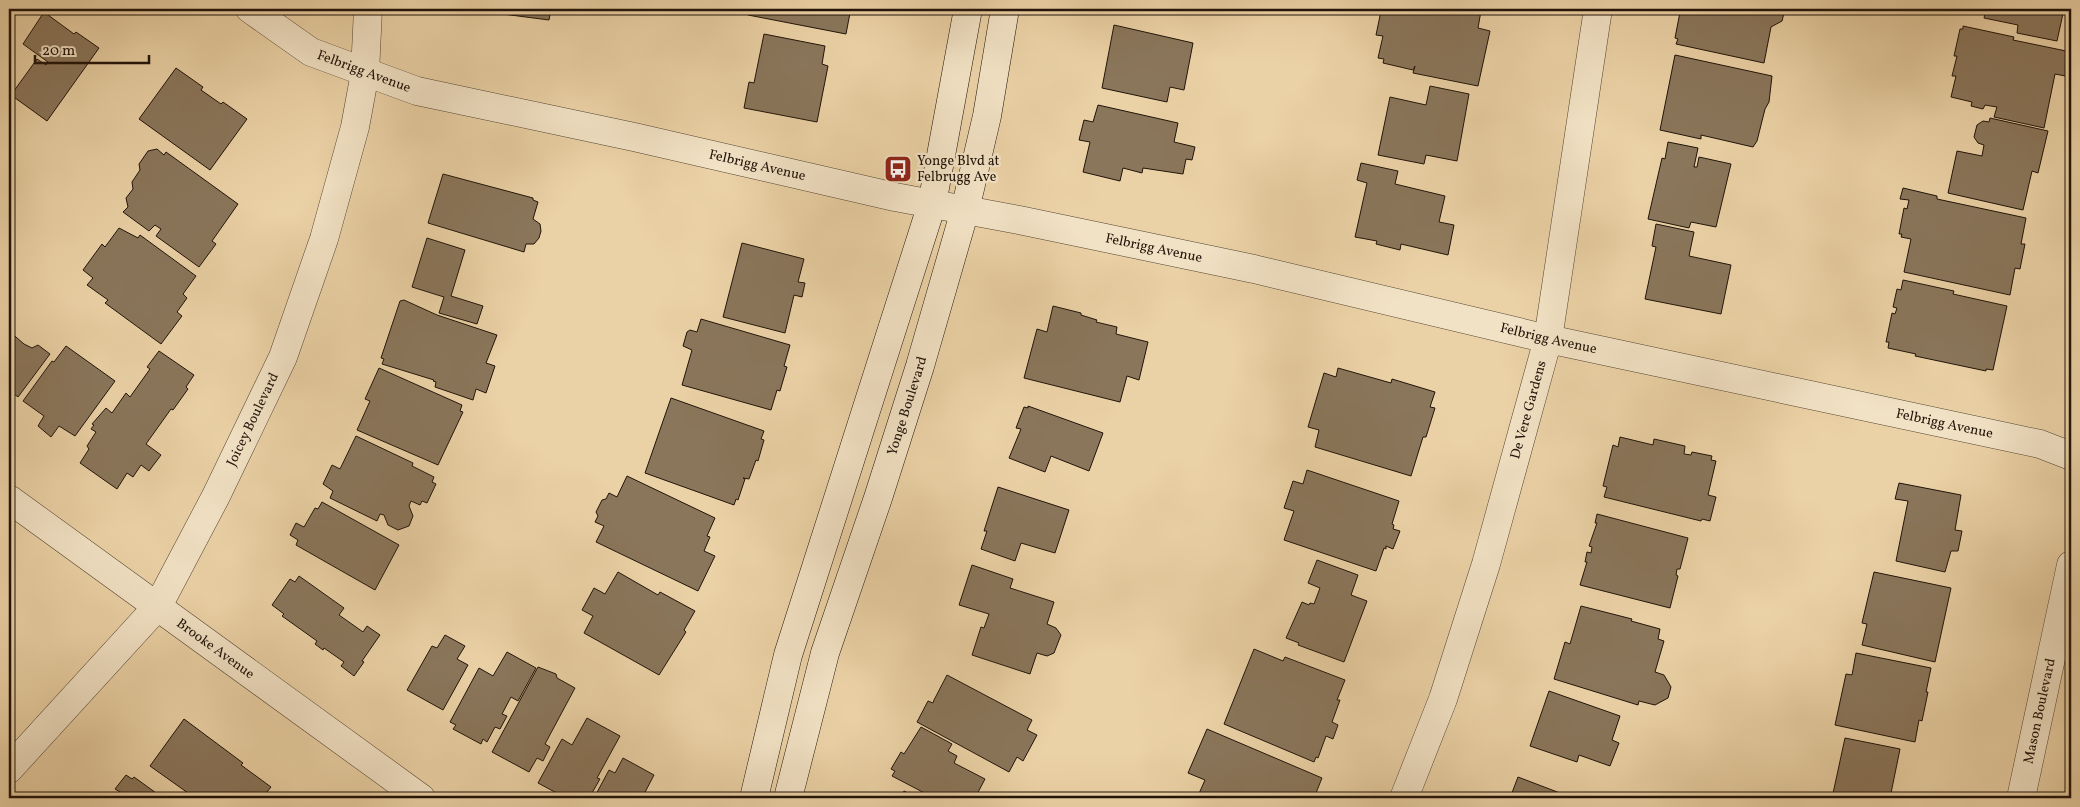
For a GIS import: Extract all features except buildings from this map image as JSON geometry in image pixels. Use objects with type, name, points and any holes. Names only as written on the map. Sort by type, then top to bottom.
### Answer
[{"type":"street","name":"Felbrigg Avenue","points":[[250,9],[311,52],[417,91],[932,204],[1254,269],[1548,339],[2040,444],[2071,456]]},
{"type":"street","name":"Joicey Boulevard","points":[[9,769],[158,606],[216,496],[283,357],[324,239],[355,127],[365,73],[368,9]]},
{"type":"street","points":[[754,798],[788,654],[932,204],[968,9]]},
{"type":"street","name":"Yonge Boulevard","points":[[788,798],[825,653],[878,498],[920,366],[964,210],[987,116],[1005,9]]},
{"type":"street","name":"De Vere Gardens","points":[[1404,798],[1443,699],[1486,564],[1548,339],[1598,9]]},
{"type":"street","name":"Brooke Avenue","points":[[9,498],[421,798]]},
{"type":"street","name":"Mason Boulevard","points":[[2021,798],[2071,565]]},
{"type":"place","name":"Yonge Blvd at Felbrugg Ave","points":[[898,169]]}]
